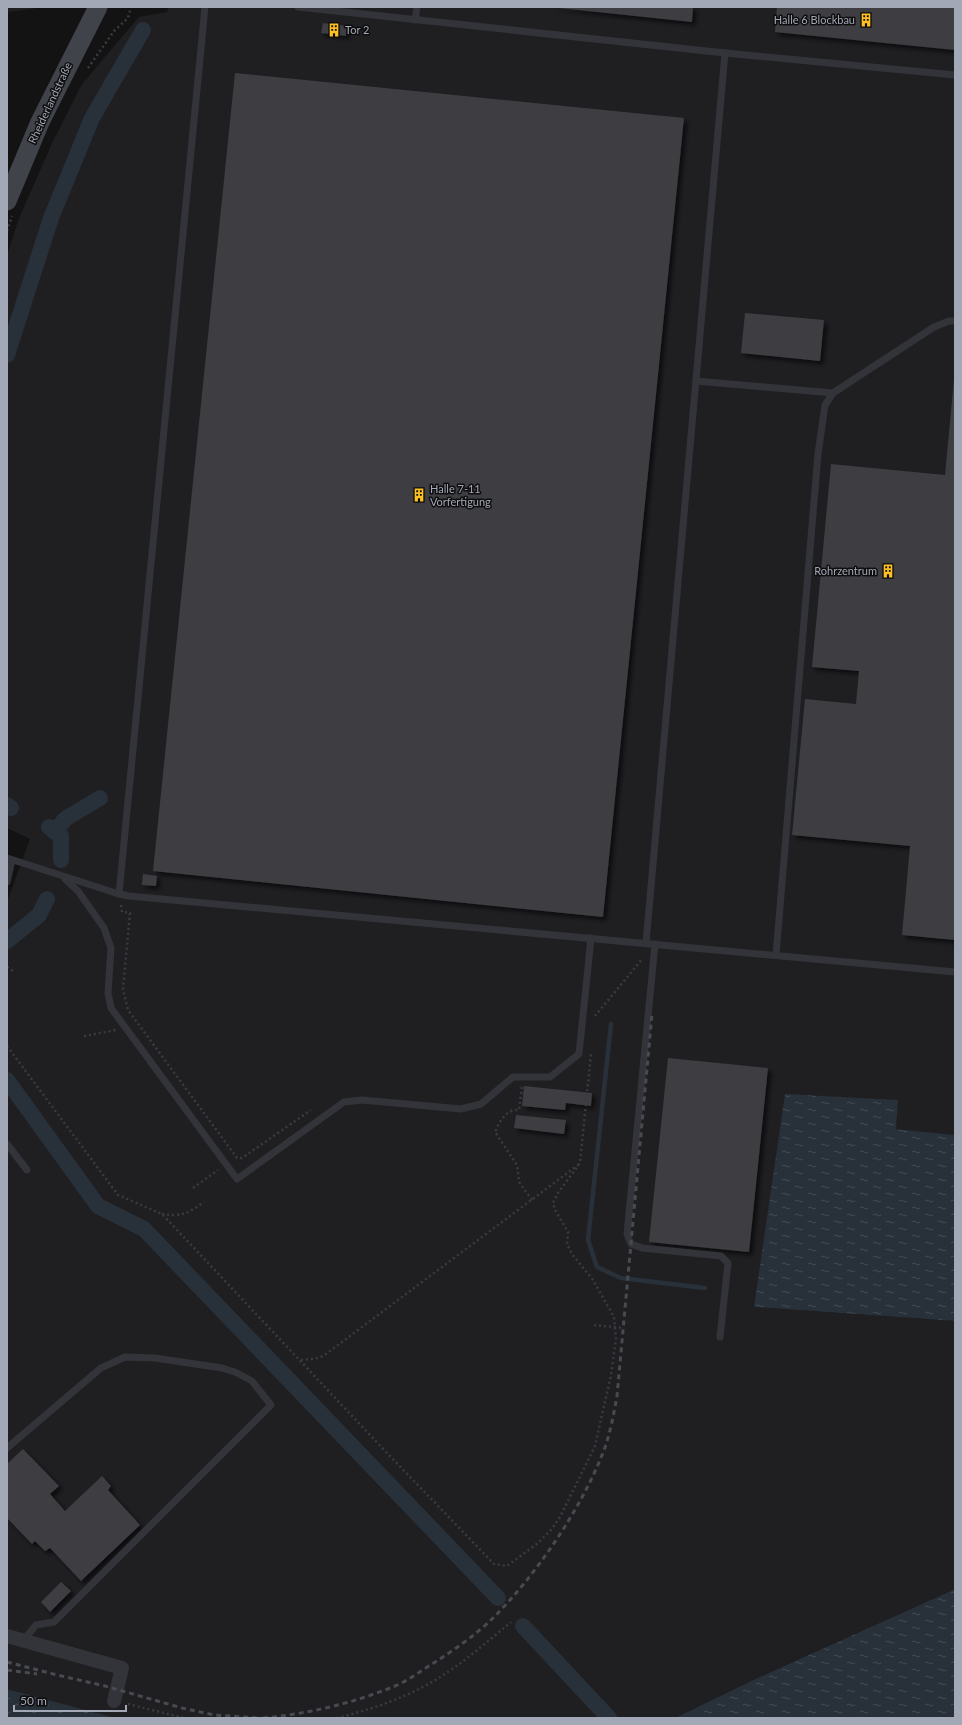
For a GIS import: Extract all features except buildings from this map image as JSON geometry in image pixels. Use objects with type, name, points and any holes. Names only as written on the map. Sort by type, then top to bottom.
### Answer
[{"type":"main road","name":"Rheiderlandstraße","points":[[10,208],[40,122],[98,7]]},
{"type":"street","points":[[7,1636],[122,1668],[114,1701]]},
{"type":"lane","points":[[118,894],[204,7]]},
{"type":"lane","points":[[298,7],[725,53],[955,75]]},
{"type":"lane","points":[[415,20],[417,7]]},
{"type":"lane","points":[[646,943],[725,53]]},
{"type":"lane","points":[[776,955],[818,454],[825,406],[833,393],[934,327],[949,321],[955,321]]},
{"type":"lane","points":[[696,381],[833,393]]},
{"type":"lane","points":[[7,882],[9,859],[118,894],[955,972]]},
{"type":"lane","points":[[63,877],[78,891],[104,928],[110,948],[108,993],[111,1008],[237,1179],[344,1102],[362,1100],[461,1109],[480,1104],[513,1077],[550,1077],[579,1054],[591,938]]},
{"type":"lane","points":[[655,944],[626,1234],[631,1244],[642,1248],[721,1256],[728,1263],[720,1337]]},
{"type":"lane","points":[[7,1144],[27,1170]]},
{"type":"lane","points":[[7,1448],[101,1368],[125,1357],[155,1358],[222,1368],[235,1372],[252,1381],[270,1405],[54,1622],[36,1625],[23,1640]]},
{"type":"path","points":[[84,73],[114,31],[128,18],[131,7]]},
{"type":"path","points":[[7,231],[10,208]]},
{"type":"path","points":[[118,894],[122,912],[130,913],[123,989],[128,1010],[237,1158]]},
{"type":"path","points":[[594,1022],[595,1015],[655,944]]},
{"type":"path","points":[[7,967],[13,971]]},
{"type":"path","points":[[84,1036],[119,1030],[134,1017]]},
{"type":"path","points":[[7,1046],[118,1195],[162,1214],[175,1216],[186,1214],[204,1202]]},
{"type":"path","points":[[162,1214],[386,1452],[494,1564],[507,1566],[538,1543],[551,1530],[584,1472],[595,1446],[603,1416],[611,1375],[616,1339],[614,1317],[606,1301],[572,1254],[567,1244],[568,1232],[555,1210],[553,1203],[580,1163],[591,1052]]},
{"type":"path","points":[[523,1077],[519,1110],[514,1110],[501,1118],[495,1132],[517,1165],[519,1182],[532,1200]]},
{"type":"path","points":[[193,1188],[237,1158],[242,1158],[314,1109]]},
{"type":"path","points":[[301,1360],[319,1358],[326,1354],[580,1163]]},
{"type":"path","points":[[594,1325],[624,1328]]},
{"type":"path","points":[[337,1718],[371,1708],[419,1689],[468,1658],[511,1622]]},
{"type":"path","points":[[114,1701],[184,1718]]},
{"type":"shaded area","points":[[7,7],[35,7],[33,9],[7,12]]},
{"type":"shaded area","points":[[168,7],[955,7],[955,1135],[896,1129],[897,1100],[754,1307],[955,1321],[955,1589],[753,1680],[675,1718],[116,1718],[7,1689],[7,902],[30,839],[7,828],[7,255],[19,218],[53,141],[82,84],[139,17],[167,12]]},
{"type":"water","points":[[785,1094],[898,1100],[896,1129],[955,1135],[955,1321],[754,1307]]},
{"type":"water","points":[[955,1589],[955,1718],[675,1718],[753,1680]]},
{"type":"water","points":[[7,1689],[116,1718],[7,1718]]},
{"type":"waterway","points":[[7,355],[51,218],[92,118],[143,30]]},
{"type":"waterway","points":[[55,832],[65,819],[100,798]]},
{"type":"waterway","points":[[7,805],[11,808]]},
{"type":"waterway","points":[[49,827],[61,836],[61,860]]},
{"type":"waterway","points":[[7,941],[39,915],[47,899]]},
{"type":"waterway","points":[[611,1024],[588,1240],[597,1267],[621,1278],[705,1288]]},
{"type":"waterway","points":[[7,1080],[98,1206],[144,1229],[498,1598]]},
{"type":"waterway","points":[[523,1626],[609,1718]]},
{"type":"railway","points":[[263,1718],[314,1711],[363,1698],[395,1686],[454,1649],[487,1624],[525,1583],[554,1543],[580,1501],[606,1445],[617,1396],[652,1014]]},
{"type":"railway","points":[[7,1662],[105,1686],[182,1708],[214,1715],[259,1718]]},
{"type":"railway","points":[[7,1670],[37,1674]]},
{"type":"place","name":"Halle 6 Blockbau","points":[[866,20]]},
{"type":"place","name":"Tor 2","points":[[334,30]]},
{"type":"place","name":"Halle 7-11 Vorfertigung","points":[[419,495]]},
{"type":"place","name":"Rohrzentrum","points":[[888,571]]}]
